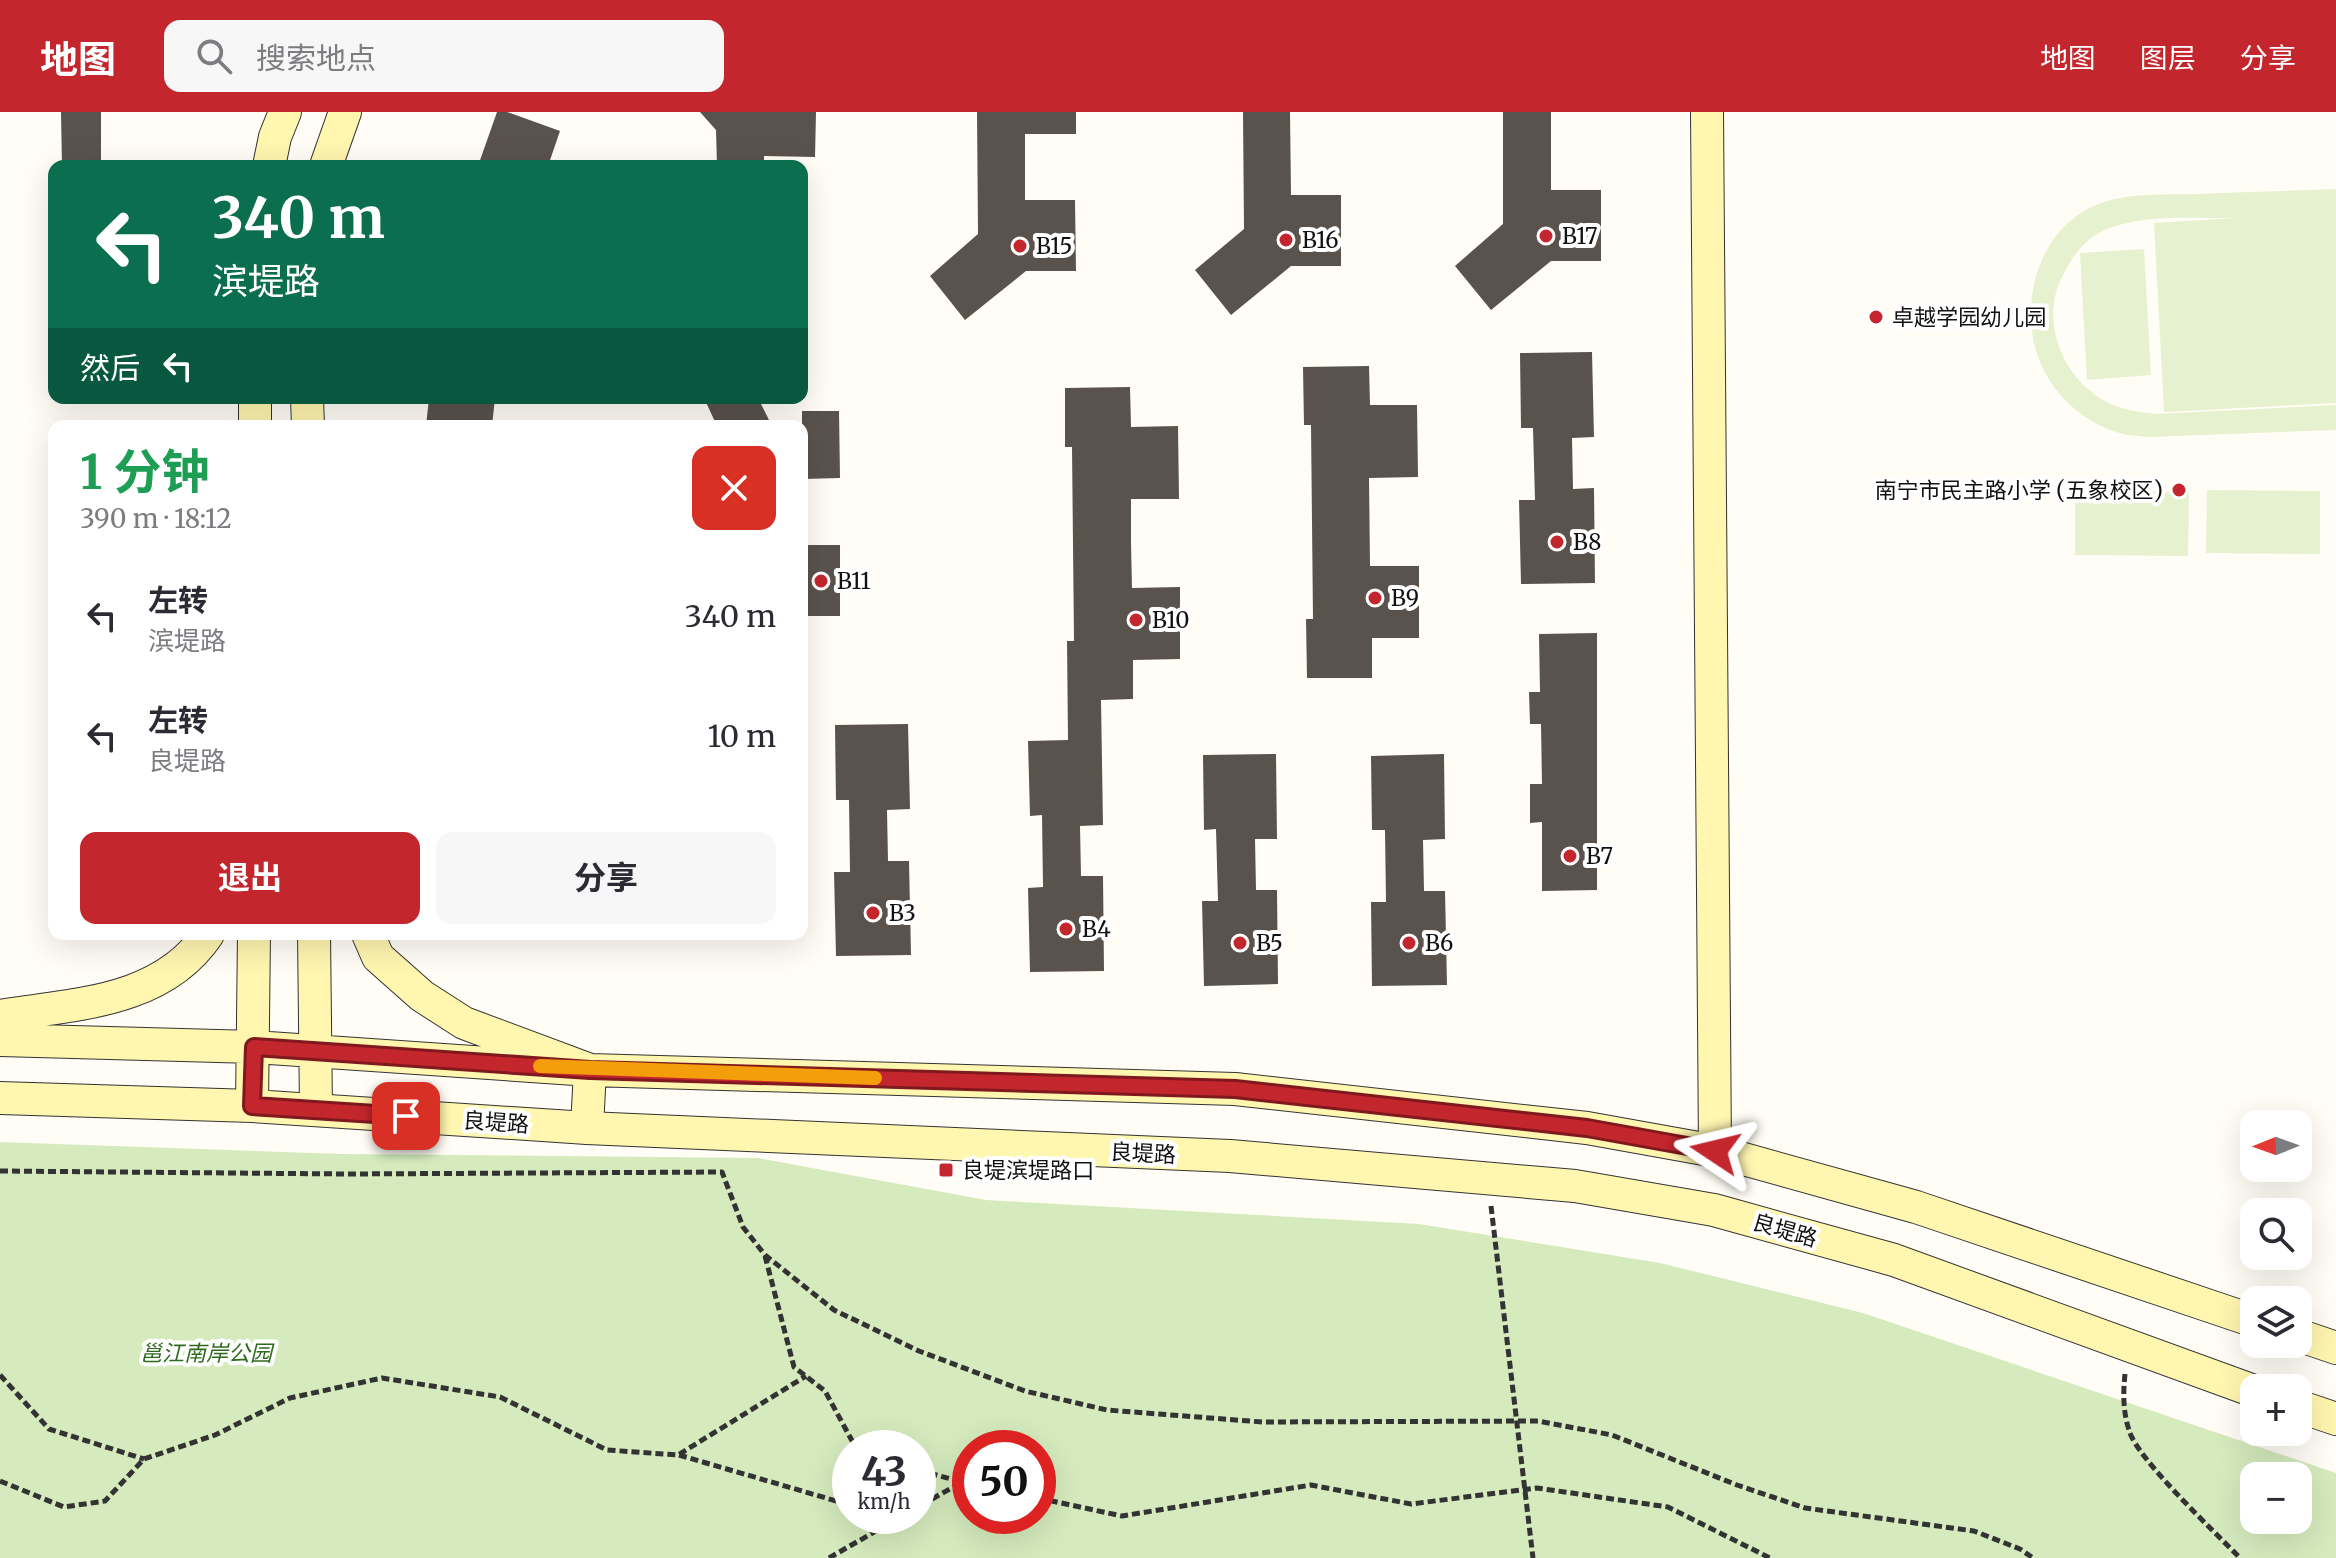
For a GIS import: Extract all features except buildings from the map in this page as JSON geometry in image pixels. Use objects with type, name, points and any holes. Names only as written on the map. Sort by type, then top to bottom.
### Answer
[{"type":"main road","points":[[270,160],[285,112]]},
{"type":"main road","points":[[328,160],[345,112]]},
{"type":"main road","points":[[1707,112],[1715,1151]]},
{"type":"main road","points":[[0,1016],[122,996],[154,982],[181,965],[203,940]]},
{"type":"main road","points":[[252,1106],[254,940]]},
{"type":"main road","points":[[314,940],[316,1110]]},
{"type":"main road","points":[[371,940],[378,957],[422,996],[464,1023],[590,1070]]},
{"type":"main road","points":[[0,1040],[254,1047],[590,1070],[1235,1089],[1587,1128],[1715,1151],[1916,1207],[2240,1316]]},
{"type":"main road","points":[[587,1128],[590,1070]]},
{"type":"main road","name":"良堤路","points":[[0,1098],[252,1106],[587,1128],[1230,1156],[1575,1186],[1714,1210],[1894,1260],[2240,1386]]},
{"type":"main road","points":[[2312,1340],[2336,1348]]},
{"type":"main road","points":[[2312,1411],[2336,1419]]},
{"type":"path","points":[[0,1171],[347,1174],[722,1172],[743,1227],[765,1255],[834,1310],[919,1351],[1025,1391],[1107,1410],[1262,1422],[1538,1421],[1612,1435],[1737,1485],[1805,1508],[1974,1531],[2020,1549],[2033,1558]]},
{"type":"path","points":[[1490,1201],[1533,1558]]},
{"type":"path","points":[[765,1255],[794,1367],[825,1391],[846,1430]]},
{"type":"path","points":[[2127,1345],[2123,1397],[2129,1433],[2150,1463],[2240,1558]]},
{"type":"path","points":[[0,1375],[49,1429],[144,1459]]},
{"type":"path","points":[[678,1455],[806,1376]]},
{"type":"path","points":[[0,1481],[64,1507],[105,1501],[144,1459],[215,1435],[290,1398],[382,1378],[500,1397],[607,1450],[678,1455],[832,1500]]},
{"type":"path","points":[[1056,1502],[1122,1516],[1311,1485],[1411,1504],[1537,1488],[1668,1507],[1770,1558]]},
{"type":"path","points":[[829,1558],[871,1534]]},
{"type":"green space","points":[[2336,189],[2336,403],[2164,412],[2154,223],[2234,218],[2149,219],[2101,232],[2084,244],[2064,273],[2057,290],[2054,326],[2058,344],[2075,376],[2109,403],[2157,414],[2336,405],[2336,430],[2149,437],[2130,435],[2095,422],[2074,408],[2057,390],[2035,348],[2031,324],[2032,299],[2037,273],[2046,252],[2058,233],[2075,217],[2094,206],[2131,196]]},
{"type":"green space","points":[[2144,249],[2151,375],[2087,380],[2080,253]]},
{"type":"green space","points":[[2207,490],[2320,491],[2320,554],[2206,553]]},
{"type":"green space","points":[[2075,491],[2189,492],[2188,556],[2075,555]]},
{"type":"green space","name":"邕江南岸公园","points":[[0,1142],[343,1154],[758,1158],[986,1200],[1419,1224],[1660,1263],[1863,1313],[2240,1441],[2240,1446],[2256,1446],[2303,1462],[2240,1462],[2240,1534],[2312,1534],[2312,1465],[2336,1473],[2336,1558],[0,1558]]},
{"type":"slow traffic","points":[[540,1066],[875,1078]]},
{"type":"place","name":"B17","points":[[1546,236]]},
{"type":"place","name":"B16","points":[[1286,240]]},
{"type":"place","name":"B15","points":[[1020,246]]},
{"type":"place","name":"卓越学园幼儿园","points":[[1876,317]]},
{"type":"place","name":"南宁市民主路小学 (五象校区)","points":[[2179,490]]},
{"type":"place","name":"B8","points":[[1557,542]]},
{"type":"place","name":"B11","points":[[821,581]]},
{"type":"place","name":"B9","points":[[1375,598]]},
{"type":"place","name":"B10","points":[[1136,620]]},
{"type":"place","name":"B7","points":[[1570,856]]},
{"type":"place","name":"B3","points":[[873,913]]},
{"type":"place","name":"B4","points":[[1066,929]]},
{"type":"place","name":"B5","points":[[1240,943]]},
{"type":"place","name":"B6","points":[[1409,943]]},
{"type":"place","name":"良堤滨堤路口","points":[[946,1170]]},
{"type":"route","points":[[406,1116],[252,1106],[254,1047],[590,1070],[1235,1089],[1587,1128],[1715,1151]]}]
